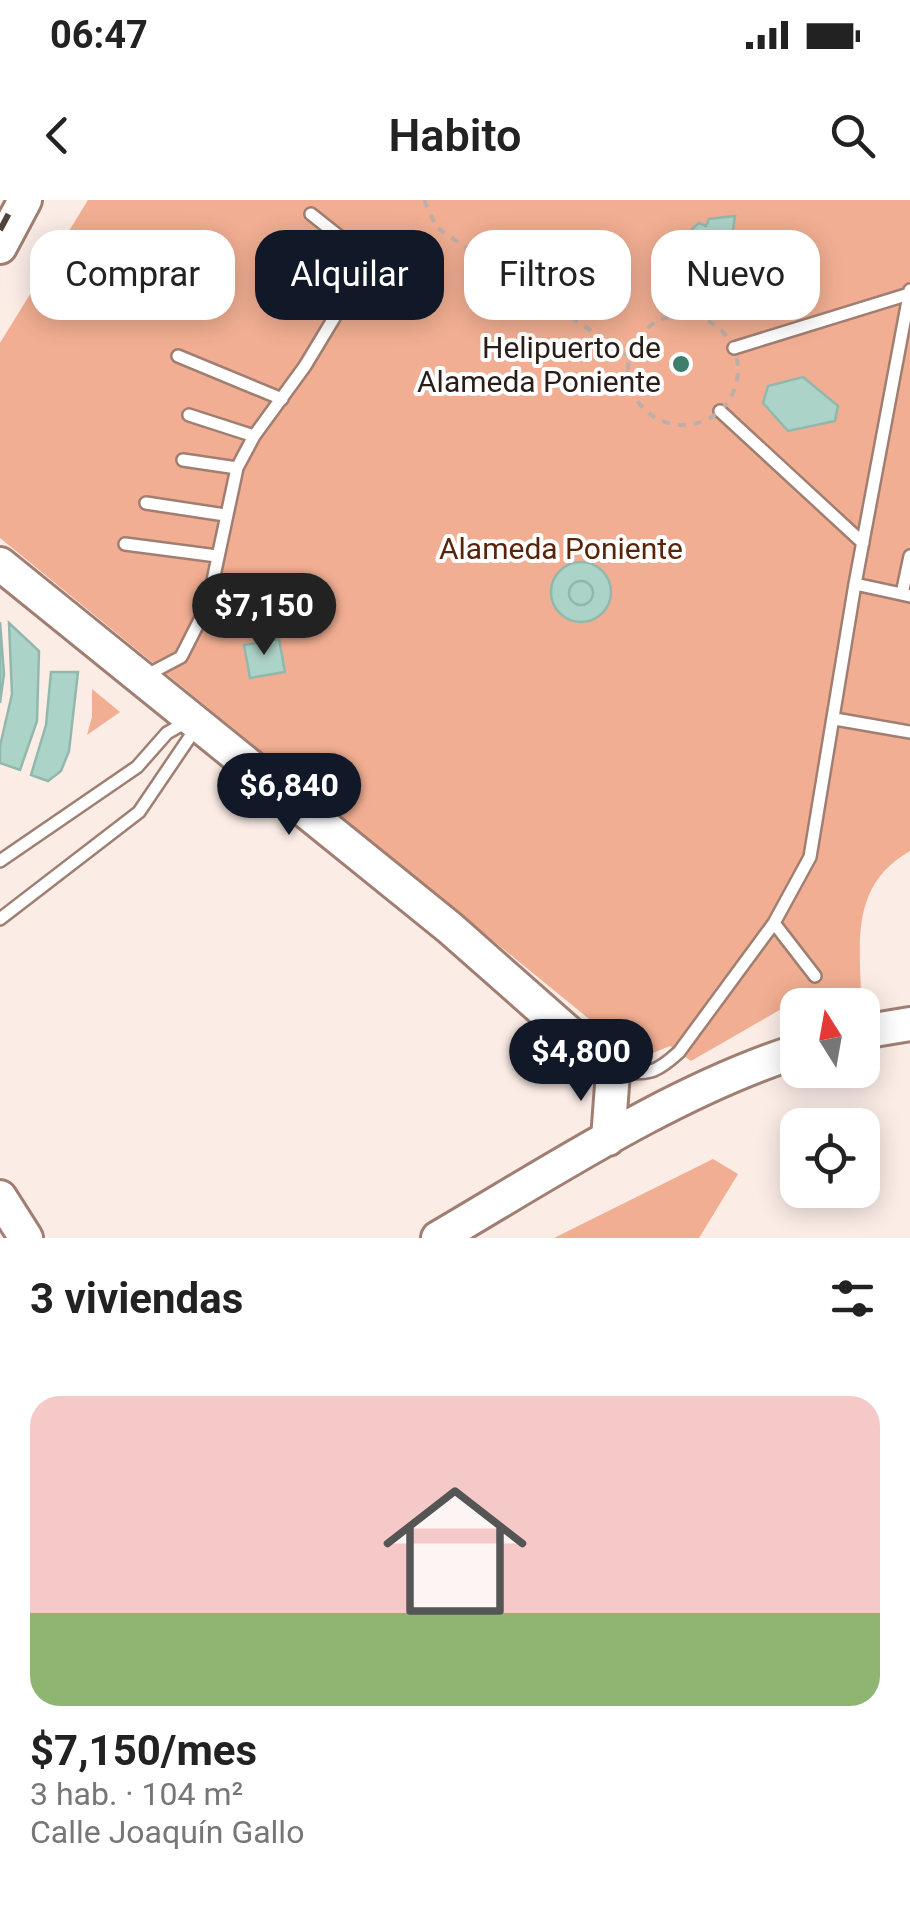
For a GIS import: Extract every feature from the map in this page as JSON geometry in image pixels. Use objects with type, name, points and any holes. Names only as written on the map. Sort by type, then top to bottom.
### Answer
[{"type":"street","points":[[0,247],[25,200]]},
{"type":"street","points":[[0,564],[450,928],[613,1072],[608,1139]]},
{"type":"street","points":[[880,1029],[910,1024]]},
{"type":"street","points":[[438,1238],[608,1139],[690,1097],[780,1059]]},
{"type":"street","points":[[0,1197],[26,1238]]},
{"type":"lane","points":[[141,678],[181,658],[208,604],[237,468],[254,436],[306,366],[370,260],[311,214]]},
{"type":"lane","points":[[613,1072],[652,1072],[670,1060],[774,923],[810,857],[910,292],[734,348]]},
{"type":"lane","points":[[178,356],[282,399]]},
{"type":"lane","points":[[720,411],[863,543]]},
{"type":"lane","points":[[190,415],[254,436]]},
{"type":"lane","points":[[183,460],[237,468]]},
{"type":"lane","points":[[146,503],[225,514]]},
{"type":"lane","points":[[126,544],[217,556]]},
{"type":"lane","points":[[856,584],[906,595],[910,556]]},
{"type":"lane","points":[[835,719],[910,732]]},
{"type":"lane","points":[[0,861],[137,767],[167,733],[195,722]]},
{"type":"lane","points":[[0,920],[140,812],[195,722]]},
{"type":"lane","points":[[774,923],[816,976]]},
{"type":"path","points":[[424,200],[437,228],[629,356]]},
{"type":"path","points":[[696,316],[712,323],[734,348],[737,382],[731,398],[705,421],[688,426],[654,418],[631,391],[627,374],[629,356],[647,328],[662,319],[696,316]]},
{"type":"green space","name":"Alameda Poniente","points":[[88,200],[910,200],[910,851],[891,864],[869,895],[861,931],[861,988],[780,988],[780,1010],[691,1061],[670,1046],[653,1053],[632,1054],[0,538],[0,343],[30,294],[30,320],[235,320],[235,230],[70,230]]},
{"type":"green space","points":[[92,689],[120,712],[87,735],[92,717]]},
{"type":"green space","points":[[713,1159],[738,1174],[699,1238],[554,1238]]},
{"type":"building","points":[[735,216],[733,230],[691,230],[699,223],[706,226],[709,219]]},
{"type":"building","points":[[803,377],[838,406],[835,421],[788,431],[763,403],[768,386]]},
{"type":"building","points":[[581,562],[602,571],[611,592],[602,613],[581,622],[560,613],[551,592],[560,571]]},
{"type":"building","points":[[581,581],[590,584],[590,602],[581,605],[572,602],[569,593],[572,584]]},
{"type":"building","points":[[0,622],[4,674],[0,703]]},
{"type":"building","points":[[9,623],[39,651],[37,721],[20,770],[0,763],[12,694]]},
{"type":"building","points":[[279,639],[285,672],[250,678],[244,645]]},
{"type":"building","points":[[51,672],[78,672],[69,751],[61,771],[48,781],[31,775],[46,725]]},
{"type":"railway","points":[[0,230],[16,200]]},
{"type":"place","name":"Helipuerto de Alameda Poniente","points":[[681,364]]}]
